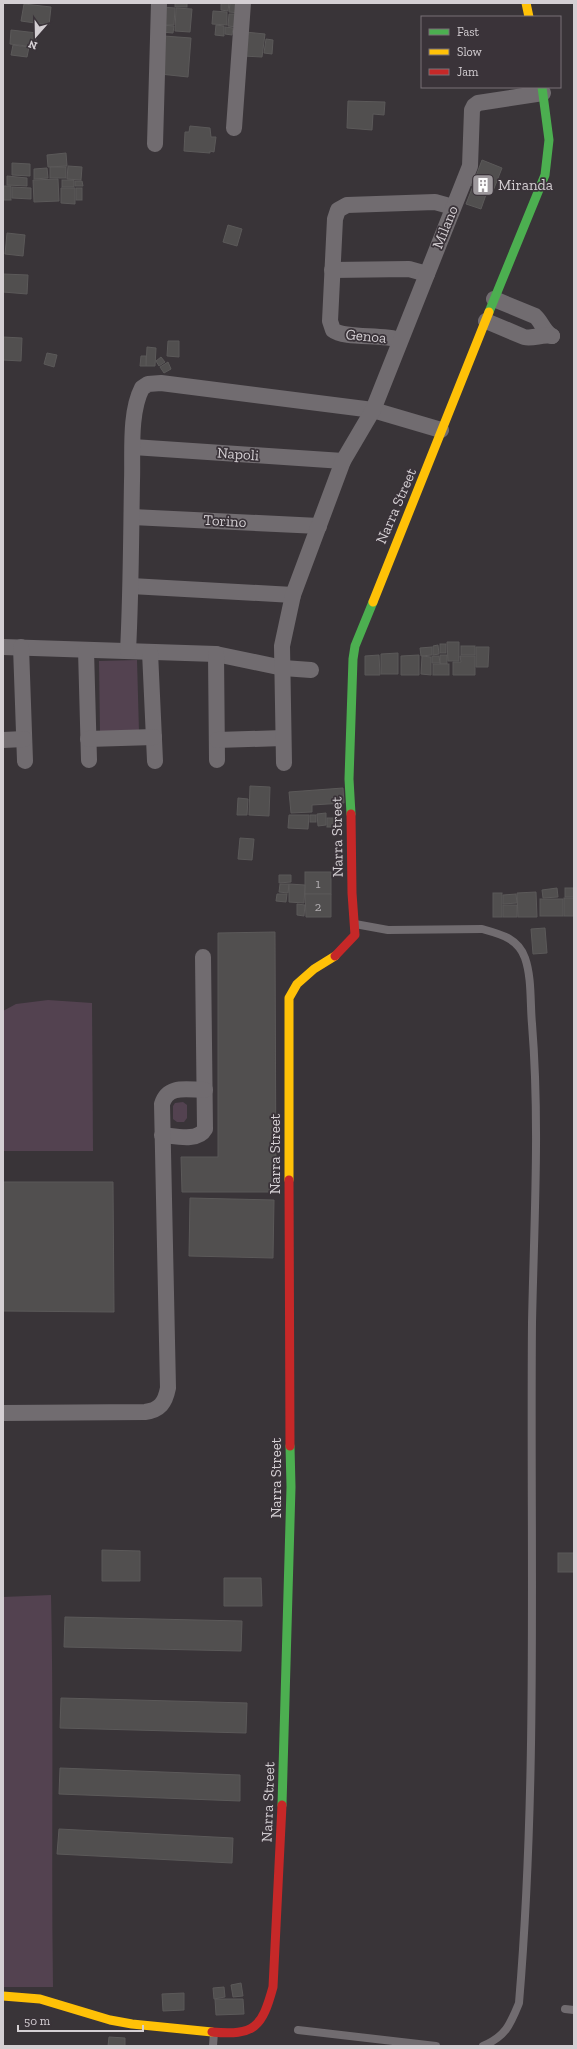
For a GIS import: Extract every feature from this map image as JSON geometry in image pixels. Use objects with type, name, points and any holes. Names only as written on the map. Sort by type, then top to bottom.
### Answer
[{"type":"street","points":[[155,144],[159,3]]},
{"type":"street","points":[[234,128],[243,3]]},
{"type":"street","points":[[526,3],[529,16]]},
{"type":"street","name":"Milano","points":[[284,763],[282,646],[292,595],[343,461],[373,410],[470,166],[471,115],[474,106],[542,90]]},
{"type":"street","name":"Narra Street","points":[[3,1996],[40,1998],[110,2020],[132,2024],[238,2033],[248,2032],[258,2024],[267,2009],[273,1987],[281,1854],[291,1487],[289,1369],[289,998],[297,984],[314,969],[333,958],[355,935],[352,892],[352,834],[349,779],[353,659],[355,646],[545,175],[549,140],[542,90]]},
{"type":"street","points":[[427,274],[409,269],[332,270],[335,219],[338,210],[347,205],[435,202],[453,207]]},
{"type":"street","name":"Genoa","points":[[332,270],[330,321],[333,330],[340,334],[385,336],[400,340]]},
{"type":"street","points":[[486,321],[524,337],[529,338],[546,335],[552,336],[543,329],[539,319],[535,316],[494,299]]},
{"type":"street","points":[[128,651],[131,586],[133,447],[137,397],[142,388],[148,384],[161,383],[373,410],[441,430]]},
{"type":"street","name":"Napoli","points":[[133,447],[343,461]]},
{"type":"street","name":"Torino","points":[[132,517],[319,526]]},
{"type":"street","points":[[131,586],[292,595]]},
{"type":"street","points":[[3,647],[216,654],[283,668],[312,670]]},
{"type":"street","points":[[21,647],[25,761]]},
{"type":"street","points":[[86,650],[89,760]]},
{"type":"street","points":[[150,652],[155,761]]},
{"type":"street","points":[[216,654],[217,760]]},
{"type":"street","points":[[88,739],[154,737]]},
{"type":"street","points":[[217,740],[283,738]]},
{"type":"street","points":[[3,740],[24,740]]},
{"type":"street","points":[[162,1135],[196,1137],[202,1134],[205,1129],[203,957]]},
{"type":"street","points":[[3,1413],[145,1412],[154,1411],[162,1405],[166,1399],[168,1388],[162,1104],[164,1097],[168,1092],[176,1090],[205,1090]]},
{"type":"lane","points":[[355,924],[388,930],[482,929],[495,932],[514,941],[519,947],[524,954],[528,976],[535,1065],[536,1105],[530,1831],[519,2003],[510,2024],[504,2033],[494,2044],[483,2046]]},
{"type":"lane","points":[[298,2030],[436,2046]]},
{"type":"lane","points":[[213,2046],[214,2031]]},
{"type":"shaded area","points":[[137,660],[139,732],[100,733],[99,661]]},
{"type":"shaded area","points":[[48,1000],[92,1003],[93,1151],[3,1151],[3,1011],[16,1004]]},
{"type":"shaded area","points":[[183,1102],[187,1105],[187,1118],[184,1122],[177,1122],[173,1119],[173,1106],[175,1103]]},
{"type":"shaded area","points":[[51,1595],[53,1987],[3,1987],[3,1597]]},
{"type":"building","points":[[175,3],[187,3],[187,7],[175,7]]},
{"type":"building","points":[[221,3],[229,3],[228,11],[221,10]]},
{"type":"building","points":[[230,3],[241,3],[240,13],[229,12]]},
{"type":"building","points":[[24,4],[51,7],[49,25],[21,21]]},
{"type":"building","points":[[161,7],[175,8],[174,25],[160,25]]},
{"type":"building","points":[[176,8],[192,9],[190,32],[175,31]]},
{"type":"building","points":[[213,11],[227,12],[227,25],[212,24]]},
{"type":"building","points":[[229,14],[238,14],[237,27],[228,26]]},
{"type":"building","points":[[161,25],[174,26],[173,33],[161,32]]},
{"type":"building","points":[[216,25],[224,26],[224,36],[215,35]]},
{"type":"building","points":[[225,27],[233,28],[232,35],[225,34]]},
{"type":"building","points":[[11,30],[37,33],[35,47],[10,44]]},
{"type":"building","points":[[245,32],[265,34],[262,57],[243,56]]},
{"type":"building","points":[[164,36],[191,38],[188,77],[160,74]]},
{"type":"building","points":[[266,39],[273,40],[272,54],[264,53]]},
{"type":"building","points":[[13,45],[29,47],[27,57],[11,55]]},
{"type":"building","points":[[348,101],[385,102],[384,115],[373,114],[372,130],[347,128]]},
{"type":"building","points":[[190,126],[210,128],[211,137],[216,137],[214,152],[184,151],[185,132],[189,132]]},
{"type":"building","points":[[66,153],[67,166],[48,167],[47,155]]},
{"type":"building","name":"Miranda","points":[[482,160],[502,168],[493,191],[488,189],[481,209],[466,204],[473,186],[466,184],[470,174],[476,176]]},
{"type":"building","points":[[12,163],[30,164],[30,176],[12,175]]},
{"type":"building","points":[[68,166],[82,167],[81,180],[67,179]]},
{"type":"building","points":[[50,167],[66,167],[66,178],[50,178]]},
{"type":"building","points":[[47,168],[48,178],[34,179],[34,169]]},
{"type":"building","points":[[7,176],[27,178],[27,186],[7,185]]},
{"type":"building","points":[[58,179],[59,201],[34,202],[33,180]]},
{"type":"building","points":[[62,180],[74,180],[74,187],[62,187]]},
{"type":"building","points":[[75,181],[82,181],[83,186],[75,186]]},
{"type":"building","points":[[4,186],[11,186],[11,200],[4,200]]},
{"type":"building","points":[[12,187],[31,188],[31,199],[12,198]]},
{"type":"building","points":[[61,188],[75,188],[75,204],[61,203]]},
{"type":"building","points":[[76,188],[82,188],[82,200],[76,200]]},
{"type":"building","points":[[228,225],[242,229],[237,246],[223,242]]},
{"type":"building","points":[[7,233],[25,235],[23,256],[5,254]]},
{"type":"building","points":[[3,274],[28,275],[27,294],[3,292]]},
{"type":"building","points":[[3,337],[22,338],[21,361],[3,360]]},
{"type":"building","points":[[168,341],[179,341],[179,357],[167,356]]},
{"type":"building","points":[[147,347],[156,348],[155,366],[146,366]]},
{"type":"building","points":[[47,353],[57,355],[54,367],[44,364]]},
{"type":"building","points":[[141,356],[146,356],[146,366],[140,366]]},
{"type":"building","points":[[161,357],[165,362],[159,366],[156,361]]},
{"type":"building","points":[[168,362],[171,369],[164,373],[160,367]]},
{"type":"building","points":[[447,642],[459,642],[459,661],[448,661]]},
{"type":"building","points":[[440,644],[446,644],[446,653],[440,653]]},
{"type":"building","points":[[438,645],[439,654],[433,655],[433,646]]},
{"type":"building","points":[[461,646],[475,646],[475,655],[461,655]]},
{"type":"building","points":[[432,647],[432,655],[421,656],[420,648]]},
{"type":"building","points":[[476,647],[489,647],[488,667],[476,667]]},
{"type":"building","points":[[398,653],[398,674],[381,674],[381,654]]},
{"type":"building","points":[[379,655],[380,675],[365,675],[365,656]]},
{"type":"building","points":[[419,655],[419,675],[401,675],[401,656]]},
{"type":"building","points":[[440,655],[447,655],[447,664],[440,664]]},
{"type":"building","points":[[422,656],[431,657],[431,675],[421,674]]},
{"type":"building","points":[[432,656],[439,656],[440,663],[432,663]]},
{"type":"building","points":[[460,656],[475,656],[475,675],[453,675],[453,662],[461,662]]},
{"type":"building","points":[[433,664],[449,664],[449,675],[433,675]]},
{"type":"building","points":[[250,786],[270,787],[269,816],[249,815]]},
{"type":"building","points":[[343,788],[344,803],[312,805],[312,812],[291,813],[289,792]]},
{"type":"building","points":[[238,798],[248,799],[247,815],[237,815]]},
{"type":"building","points":[[326,813],[326,825],[318,826],[317,814]]},
{"type":"building","points":[[289,815],[309,815],[308,829],[288,828]]},
{"type":"building","points":[[310,815],[316,815],[316,822],[310,822]]},
{"type":"building","points":[[327,818],[334,818],[334,827],[327,827]]},
{"type":"building","points":[[240,838],[254,839],[252,860],[238,859]]},
{"type":"building","points":[[305,872],[331,872],[331,894],[305,894]]},
{"type":"building","points":[[279,875],[291,875],[291,882],[279,883]]},
{"type":"building","points":[[280,884],[289,884],[288,893],[279,892]]},
{"type":"building","points":[[289,884],[305,885],[304,903],[289,902]]},
{"type":"building","points":[[557,888],[558,897],[543,898],[542,890]]},
{"type":"building","points":[[565,888],[574,888],[574,897],[565,897]]},
{"type":"building","points":[[536,892],[537,917],[518,917],[517,893]]},
{"type":"building","points":[[493,893],[502,893],[502,917],[493,917]]},
{"type":"building","points":[[277,894],[287,894],[286,902],[276,901]]},
{"type":"building","points":[[305,894],[331,894],[331,917],[306,917]]},
{"type":"building","points":[[516,894],[517,903],[503,904],[503,895]]},
{"type":"building","points":[[564,898],[574,898],[574,916],[564,916]]},
{"type":"building","points":[[540,899],[563,899],[563,916],[540,916]]},
{"type":"building","points":[[297,904],[305,905],[304,916],[297,915]]},
{"type":"building","points":[[503,905],[517,905],[517,917],[503,917]]},
{"type":"building","points":[[545,928],[547,953],[533,954],[531,929]]},
{"type":"building","points":[[275,932],[276,1192],[182,1192],[181,1157],[218,1157],[218,933]]},
{"type":"building","points":[[3,1182],[113,1182],[114,1312],[3,1311]]},
{"type":"building","points":[[190,1198],[274,1200],[273,1258],[189,1256]]},
{"type":"building","points":[[102,1550],[140,1551],[140,1581],[102,1581]]},
{"type":"building","points":[[558,1553],[574,1553],[574,1572],[558,1572]]},
{"type":"building","points":[[224,1578],[261,1578],[262,1606],[224,1606]]},
{"type":"building","points":[[65,1617],[242,1621],[241,1651],[64,1647]]},
{"type":"building","points":[[61,1698],[247,1703],[246,1733],[60,1728]]},
{"type":"building","points":[[60,1768],[240,1775],[240,1801],[59,1794]]},
{"type":"building","points":[[59,1829],[233,1838],[232,1863],[57,1854]]},
{"type":"building","points":[[241,1983],[243,1996],[233,1997],[231,1985]]},
{"type":"building","points":[[224,1987],[225,1997],[214,1999],[213,1988]]},
{"type":"building","points":[[184,1993],[184,2010],[163,2011],[162,1994]]},
{"type":"building","points":[[215,1999],[243,1999],[244,2014],[216,2015]]},
{"type":"building","points":[[109,2037],[125,2038],[125,2046],[108,2046]]},
{"type":"traffic: fast","points":[[489,312],[545,175],[549,140],[542,88]]},
{"type":"traffic: fast","points":[[351,814],[349,779],[353,659],[355,646],[373,602]]},
{"type":"traffic: fast","points":[[282,1805],[291,1487],[290,1446]]},
{"type":"traffic: slow","points":[[526,3],[529,16]]},
{"type":"traffic: slow","points":[[373,602],[489,312]]},
{"type":"traffic: slow","points":[[289,1180],[289,998],[297,984],[314,969],[335,956]]},
{"type":"traffic: slow","points":[[3,1996],[40,1999],[110,2020],[132,2024],[212,2032]]},
{"type":"traffic: jam","points":[[335,956],[355,935],[352,893],[351,814]]},
{"type":"traffic: jam","points":[[289,1180],[290,1446]]},
{"type":"traffic: jam","points":[[212,2032],[227,2033],[247,2030],[260,2020],[269,2001],[273,1987],[282,1805]]},
{"type":"place","name":"Miranda","points":[[483,185]]}]
